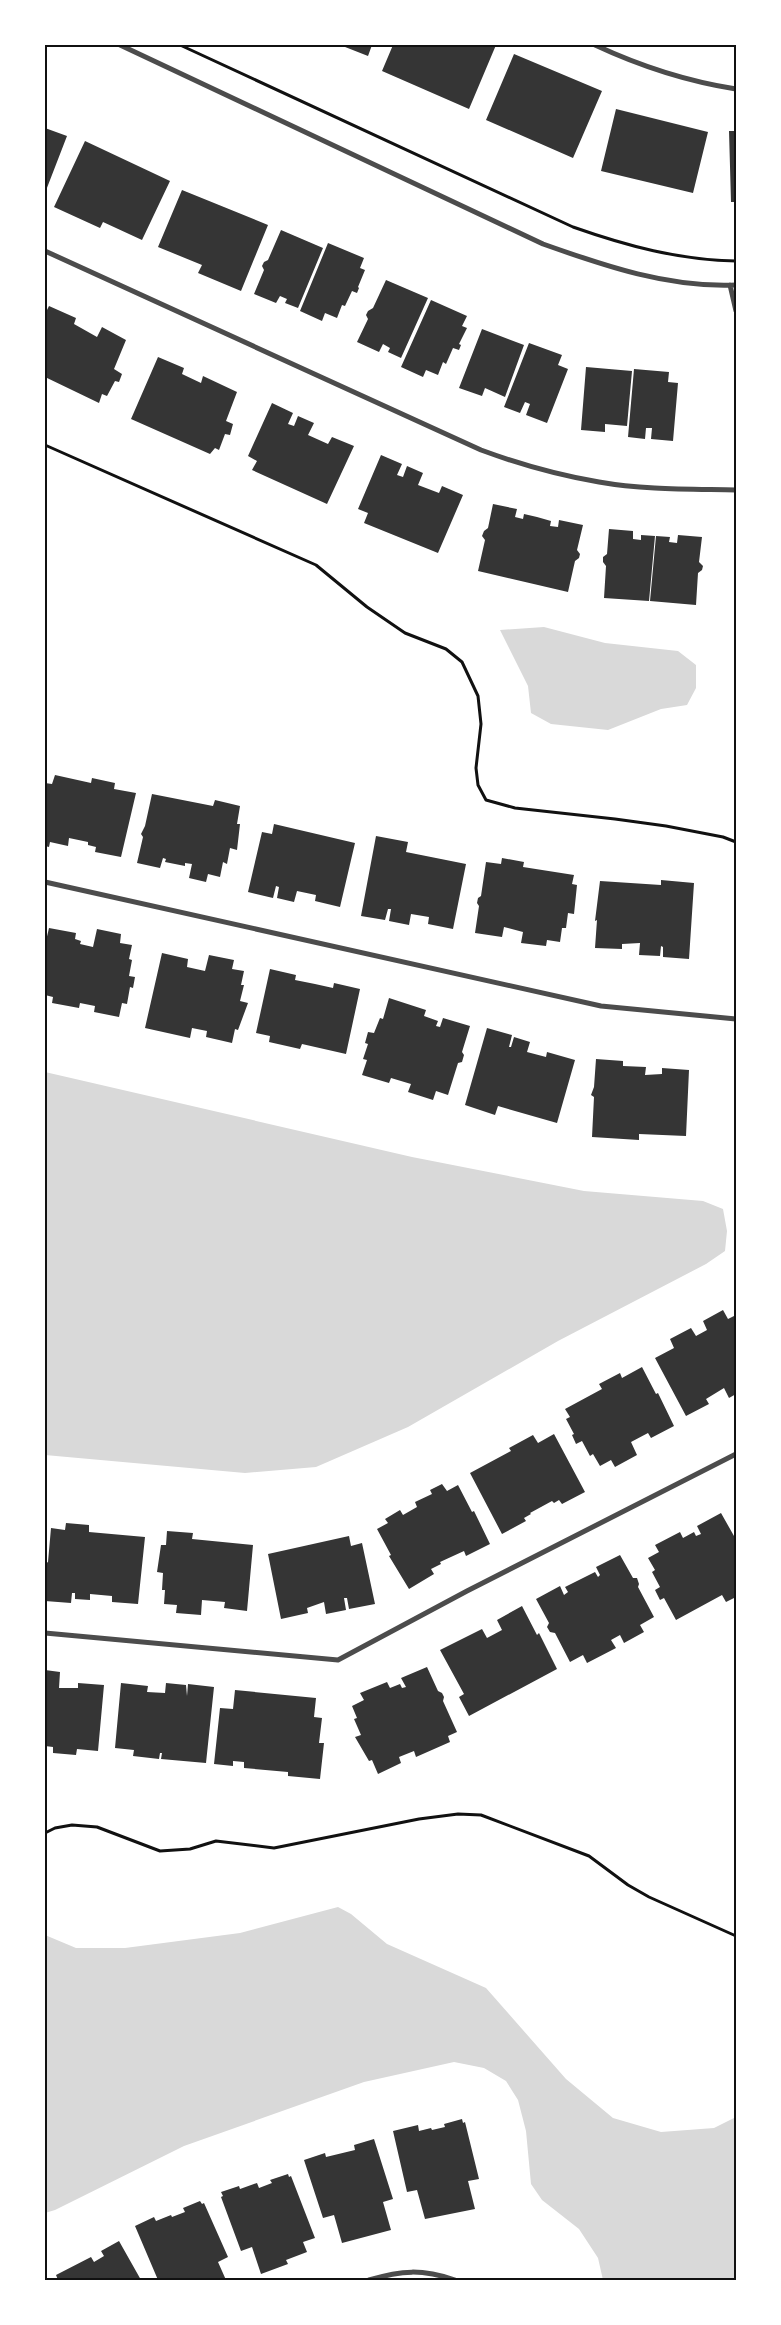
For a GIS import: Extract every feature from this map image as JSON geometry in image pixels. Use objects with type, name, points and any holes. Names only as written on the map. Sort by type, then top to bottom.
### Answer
[{"type":"street","points":[[120,45],[543,244],[605,266],[667,280],[733,285],[736,311]]},
{"type":"street","points":[[595,45],[635,64],[669,75],[736,89]]},
{"type":"street","points":[[45,251],[481,450],[525,466],[600,483],[636,487],[736,490]]},
{"type":"street","points":[[45,882],[601,1006],[736,1019]]},
{"type":"street","points":[[45,1633],[338,1660],[467,1591],[736,1454]]},
{"type":"street","points":[[369,2280],[393,2273],[414,2271],[434,2273],[455,2280]]},
{"type":"path","points":[[180,45],[573,227],[615,242],[665,254],[697,260],[736,261]]},
{"type":"path","points":[[45,445],[316,565],[367,607],[406,632],[446,650],[462,662],[478,696],[481,724],[476,768],[478,785],[486,800],[515,808],[666,826],[723,837],[736,842]]},
{"type":"path","points":[[45,1833],[72,1825],[97,1827],[160,1851],[190,1849],[216,1841],[274,1848],[419,1819],[458,1814],[481,1815],[589,1856],[628,1885],[649,1897],[736,1936]]},
{"type":"shaded area","points":[[544,627],[605,643],[678,651],[696,665],[696,688],[687,705],[661,709],[608,730],[551,724],[531,713],[528,686],[500,630]]},
{"type":"shaded area","points":[[45,1072],[412,1157],[584,1191],[703,1201],[723,1209],[727,1231],[725,1251],[706,1264],[558,1341],[408,1427],[316,1467],[245,1473],[45,1455]]},
{"type":"shaded area","points":[[338,1907],[351,1914],[387,1944],[486,1988],[566,2079],[613,2118],[661,2132],[714,2128],[736,2117],[736,2280],[603,2280],[598,2258],[579,2229],[542,2200],[531,2184],[526,2131],[518,2100],[506,2081],[484,2068],[454,2062],[364,2082],[184,2146],[55,2210],[45,2213],[45,1935],[76,1948],[125,1948],[240,1933]]},
{"type":"building","points":[[340,45],[372,45],[368,56]]},
{"type":"building","points":[[393,45],[496,45],[469,109],[382,71]]},
{"type":"building","points":[[514,54],[602,91],[573,158],[486,120]]},
{"type":"building","points":[[616,109],[708,132],[693,193],[601,171]]},
{"type":"building","points":[[45,128],[67,136],[45,193]]},
{"type":"building","points":[[729,131],[736,131],[736,202],[731,202]]},
{"type":"building","points":[[85,141],[170,181],[142,240],[103,222],[100,228],[54,207]]},
{"type":"building","points":[[182,190],[268,225],[241,291],[198,273],[202,265],[158,247]]},
{"type":"building","points":[[281,230],[323,248],[298,308],[285,303],[287,299],[280,296],[276,303],[254,294],[264,270],[262,266],[268,260]]},
{"type":"building","points":[[328,243],[364,258],[360,268],[365,270],[357,293],[352,291],[345,306],[342,305],[337,318],[325,313],[322,321],[300,311]]},
{"type":"building","points":[[386,280],[428,298],[401,358],[388,352],[390,348],[383,344],[379,352],[357,342],[368,319],[366,315],[373,308]]},
{"type":"building","points":[[431,300],[467,316],[462,326],[467,328],[459,344],[461,345],[459,350],[453,348],[446,364],[443,362],[438,375],[426,370],[423,377],[401,367]]},
{"type":"building","points":[[49,306],[76,318],[74,324],[97,337],[102,327],[126,340],[114,369],[122,374],[119,382],[115,381],[107,396],[102,394],[99,403],[45,377],[45,314]]},
{"type":"building","points":[[482,329],[524,345],[505,397],[485,388],[482,396],[459,388]]},
{"type":"building","points":[[529,343],[562,355],[558,365],[568,369],[547,423],[526,415],[530,404],[525,402],[520,413],[504,407]]},
{"type":"building","points":[[158,357],[184,368],[182,374],[201,383],[203,376],[237,392],[226,421],[233,424],[230,435],[225,434],[219,450],[215,448],[210,454],[131,419]]},
{"type":"building","points":[[586,367],[632,371],[627,426],[605,424],[605,432],[581,430]]},
{"type":"building","points":[[634,369],[669,372],[668,382],[678,383],[673,441],[651,439],[652,428],[646,428],[645,439],[628,437]]},
{"type":"building","points":[[272,403],[293,413],[288,424],[294,426],[298,416],[314,423],[308,435],[328,444],[332,437],[354,446],[327,504],[252,470],[257,461],[248,456]]},
{"type":"building","points":[[381,455],[402,464],[397,475],[403,477],[407,466],[423,473],[418,485],[439,493],[442,486],[463,495],[438,553],[364,523],[368,513],[358,509]]},
{"type":"building","points":[[493,504],[517,509],[515,517],[523,519],[524,514],[551,521],[550,526],[558,527],[559,520],[583,525],[577,550],[580,554],[579,558],[575,561],[568,592],[478,571],[485,540],[482,536],[488,528]]},
{"type":"building","points":[[609,529],[633,531],[633,539],[641,540],[641,535],[655,536],[649,601],[604,598],[606,566],[603,562],[603,557],[607,554]]},
{"type":"building","points":[[678,535],[702,537],[699,562],[703,566],[702,570],[698,573],[696,605],[650,601],[656,536],[670,537],[669,542],[677,543]]},
{"type":"building","points":[[55,775],[91,783],[92,778],[115,783],[114,789],[136,793],[121,857],[95,852],[96,847],[88,845],[88,842],[69,838],[68,846],[50,842],[49,847],[45,846],[45,783],[52,784]]},
{"type":"building","points":[[152,794],[213,806],[215,800],[240,806],[237,824],[240,824],[237,850],[230,848],[227,864],[223,862],[220,877],[208,874],[206,882],[189,878],[192,864],[185,863],[185,866],[165,862],[166,859],[163,858],[160,868],[137,863],[143,837],[141,834],[145,826]]},
{"type":"building","points":[[274,824],[355,843],[340,907],[315,901],[316,895],[297,891],[294,902],[277,898],[279,887],[276,886],[273,898],[248,892],[262,832],[272,834]]},
{"type":"building","points":[[376,836],[408,842],[406,852],[466,864],[453,929],[428,924],[429,917],[411,914],[409,925],[389,921],[391,909],[388,909],[385,920],[361,916]]},
{"type":"building","points":[[502,858],[524,862],[523,867],[574,875],[572,884],[577,885],[574,914],[568,913],[566,928],[562,928],[560,942],[547,940],[546,946],[521,943],[523,932],[504,927],[502,937],[475,933],[479,906],[477,903],[478,898],[481,896],[486,862],[501,864]]},
{"type":"building","points":[[661,880],[694,883],[689,959],[663,957],[663,947],[661,946],[660,956],[639,955],[640,943],[622,944],[622,949],[595,948],[597,920],[595,921],[600,881],[661,885]]},
{"type":"building","points":[[49,928],[76,933],[75,939],[81,941],[80,944],[93,947],[97,929],[121,934],[120,943],[132,945],[129,959],[132,960],[129,976],[135,977],[133,988],[130,987],[127,1004],[122,1003],[119,1017],[94,1012],[95,1006],[80,1003],[79,1008],[52,1003],[53,997],[45,995],[45,945]]},
{"type":"building","points":[[162,953],[188,959],[187,967],[205,971],[209,955],[234,960],[232,969],[244,971],[241,985],[244,985],[240,1001],[248,1003],[238,1030],[235,1029],[232,1043],[206,1037],[207,1031],[192,1028],[190,1038],[145,1028]]},
{"type":"building","points":[[270,969],[296,975],[295,980],[333,988],[334,983],[360,989],[346,1054],[302,1044],[300,1049],[269,1042],[270,1036],[256,1033]]},
{"type":"building","points":[[389,998],[426,1010],[424,1016],[438,1021],[436,1026],[440,1027],[443,1018],[470,1026],[462,1052],[464,1055],[462,1062],[458,1063],[448,1095],[436,1091],[433,1100],[408,1092],[411,1084],[391,1078],[389,1083],[362,1075],[367,1060],[363,1059],[368,1044],[365,1043],[368,1032],[374,1033],[380,1018],[383,1019]]},
{"type":"building","points":[[487,1028],[512,1035],[509,1047],[511,1047],[514,1037],[530,1042],[527,1052],[546,1057],[547,1052],[575,1060],[557,1123],[498,1106],[495,1115],[465,1105]]},
{"type":"building","points":[[596,1059],[623,1061],[623,1066],[646,1067],[645,1075],[662,1074],[662,1068],[689,1070],[686,1136],[639,1134],[639,1140],[592,1137],[594,1097],[591,1095],[594,1087]]},
{"type":"building","points":[[723,1310],[728,1319],[736,1315],[736,1394],[729,1398],[724,1388],[706,1399],[709,1404],[686,1416],[655,1358],[674,1348],[670,1339],[691,1328],[696,1336],[707,1330],[703,1321]]},
{"type":"building","points":[[642,1367],[656,1394],[658,1393],[674,1426],[651,1438],[648,1433],[631,1442],[637,1455],[615,1467],[611,1460],[600,1466],[593,1454],[590,1456],[582,1441],[576,1444],[572,1435],[574,1434],[566,1419],[570,1417],[565,1409],[602,1389],[599,1384],[620,1373],[622,1378]]},
{"type":"building","points":[[554,1434],[585,1492],[562,1504],[559,1500],[554,1503],[552,1501],[530,1513],[524,1518],[526,1521],[502,1534],[470,1473],[511,1451],[509,1448],[533,1435],[538,1443]]},
{"type":"building","points":[[442,1484],[447,1491],[458,1485],[472,1512],[474,1511],[490,1544],[466,1556],[464,1551],[440,1562],[441,1564],[431,1569],[434,1574],[409,1589],[389,1556],[391,1555],[377,1529],[388,1523],[385,1519],[400,1510],[403,1515],[417,1507],[415,1502],[432,1494],[430,1490]]},
{"type":"building","points":[[721,1513],[734,1536],[736,1536],[736,1597],[726,1602],[722,1595],[676,1620],[664,1598],[660,1600],[655,1590],[660,1587],[652,1572],[655,1570],[648,1558],[659,1552],[655,1545],[680,1532],[683,1538],[694,1532],[696,1536],[701,1534],[697,1526]]},
{"type":"building","points":[[66,1523],[89,1525],[89,1532],[145,1537],[138,1604],[112,1602],[112,1596],[90,1594],[90,1600],[75,1599],[75,1593],[72,1593],[71,1603],[45,1601],[47,1573],[45,1564],[48,1562],[51,1528],[65,1530]]},
{"type":"building","points":[[167,1531],[193,1533],[192,1539],[253,1545],[247,1611],[224,1608],[225,1602],[202,1600],[201,1615],[176,1613],[177,1605],[164,1604],[165,1590],[162,1590],[163,1573],[157,1572],[161,1545],[166,1545]]},
{"type":"building","points":[[349,1536],[351,1546],[362,1543],[375,1604],[349,1609],[347,1598],[344,1598],[346,1610],[326,1614],[324,1602],[307,1608],[308,1613],[281,1619],[268,1554]]},
{"type":"building","points":[[620,1555],[633,1578],[637,1578],[638,1587],[654,1617],[640,1625],[644,1632],[624,1643],[620,1635],[611,1640],[616,1648],[587,1663],[583,1655],[570,1662],[555,1633],[550,1632],[547,1627],[549,1623],[536,1599],[560,1586],[564,1595],[568,1592],[565,1587],[595,1572],[598,1577],[600,1575],[596,1567]]},
{"type":"building","points":[[522,1606],[537,1635],[539,1633],[557,1669],[469,1716],[459,1697],[464,1694],[440,1650],[482,1629],[487,1638],[502,1630],[497,1620]]},
{"type":"building","points":[[427,1667],[438,1691],[444,1697],[443,1701],[457,1732],[448,1736],[450,1742],[416,1757],[414,1751],[399,1757],[401,1763],[378,1774],[372,1760],[369,1761],[355,1737],[361,1735],[354,1719],[357,1718],[352,1706],[364,1700],[360,1693],[387,1682],[390,1688],[400,1684],[402,1688],[406,1687],[401,1678]]},
{"type":"building","points":[[45,1670],[60,1672],[59,1688],[78,1688],[78,1683],[104,1685],[98,1751],[77,1749],[76,1755],[53,1753],[53,1747],[45,1746]]},
{"type":"building","points":[[121,1683],[148,1686],[147,1692],[165,1693],[166,1683],[186,1685],[187,1696],[188,1684],[214,1687],[206,1763],[161,1759],[162,1753],[160,1753],[159,1759],[133,1756],[134,1750],[115,1748]]},
{"type":"building","points":[[235,1690],[316,1698],[314,1717],[322,1718],[319,1743],[324,1743],[320,1779],[288,1776],[288,1772],[244,1768],[244,1762],[233,1761],[233,1766],[214,1764],[220,1708],[233,1709]]},
{"type":"building","points":[[462,2119],[463,2123],[465,2122],[479,2179],[468,2181],[475,2209],[425,2219],[417,2190],[407,2192],[393,2131],[418,2125],[419,2131],[431,2128],[432,2130],[445,2127],[444,2124]]},
{"type":"building","points":[[374,2139],[393,2199],[383,2202],[391,2230],[342,2243],[334,2215],[323,2218],[304,2160],[325,2153],[326,2157],[355,2150],[354,2145]]},
{"type":"building","points":[[288,2174],[289,2177],[291,2176],[315,2238],[303,2242],[307,2252],[286,2260],[288,2264],[261,2274],[252,2247],[241,2251],[221,2197],[223,2196],[221,2192],[239,2186],[240,2189],[257,2183],[259,2188],[272,2183],[270,2180]]},
{"type":"building","points":[[200,2201],[202,2204],[204,2203],[228,2257],[218,2262],[226,2280],[158,2280],[135,2226],[154,2217],[156,2221],[185,2212],[183,2208]]},
{"type":"building","points":[[119,2241],[141,2280],[58,2280],[56,2275],[91,2257],[94,2262],[104,2256],[101,2251]]}]
